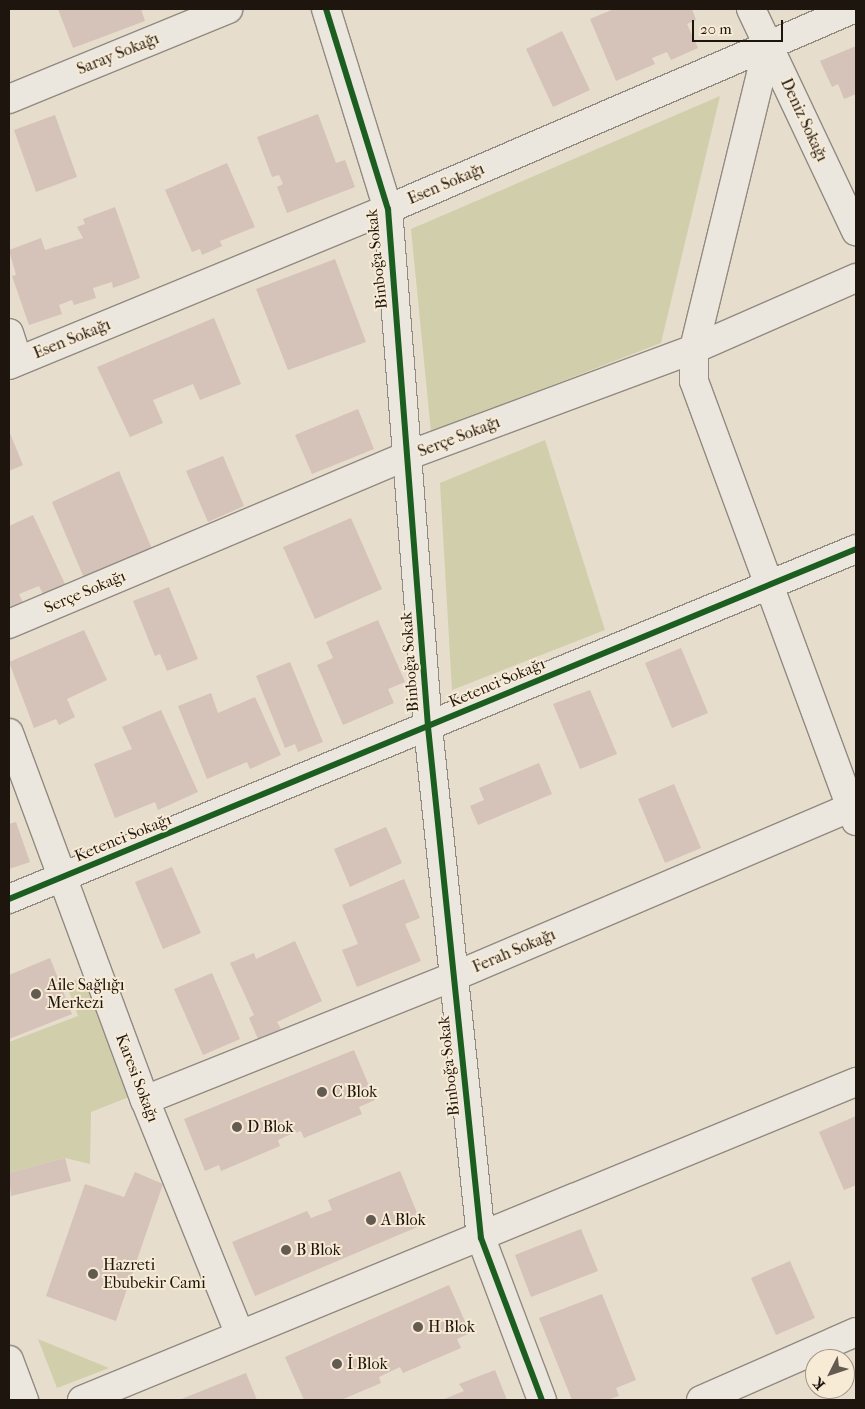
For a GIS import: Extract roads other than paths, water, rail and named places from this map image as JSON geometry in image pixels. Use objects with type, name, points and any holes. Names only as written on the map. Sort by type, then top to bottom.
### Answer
[{"type":"street","name":"Saray Sokağı","points":[[9,99],[228,9]]},
{"type":"street","name":"Binboğa Sokak","points":[[326,9],[388,209],[409,456],[428,727],[481,1238],[542,1400]]},
{"type":"street","name":"Deniz Sokağı","points":[[751,9],[856,231]]},
{"type":"street","name":"Esen Sokağı","points":[[13,363],[388,209],[853,9]]},
{"type":"street","points":[[768,44],[694,349],[694,382],[854,814]]},
{"type":"street","name":"Serçe Sokağı","points":[[9,624],[409,456],[694,349],[856,278]]},
{"type":"street","points":[[9,333],[13,363]]},
{"type":"street","name":"Ketenci Sokağı","points":[[9,899],[856,549]]},
{"type":"street","name":"Karesi Sokağı","points":[[9,733],[145,1100],[240,1336]]},
{"type":"street","name":"Ferah Sokağı","points":[[145,1100],[454,977],[854,814]]},
{"type":"street","points":[[82,1400],[481,1238],[856,1082]]},
{"type":"street","points":[[701,1400],[856,1332]]},
{"type":"street","points":[[9,1360],[24,1400]]},
{"type":"place","name":"Aile Sağlığı Merkezi","points":[[36,994]]},
{"type":"place","name":"C Blok","points":[[322,1092]]},
{"type":"place","name":"D Blok","points":[[237,1127]]},
{"type":"place","name":"A Blok","points":[[371,1220]]},
{"type":"place","name":"B Blok","points":[[286,1250]]},
{"type":"place","name":"Hazreti Ebubekir Cami","points":[[93,1274]]},
{"type":"place","name":"H Blok","points":[[418,1327]]},
{"type":"place","name":"İ Blok","points":[[337,1364]]}]
